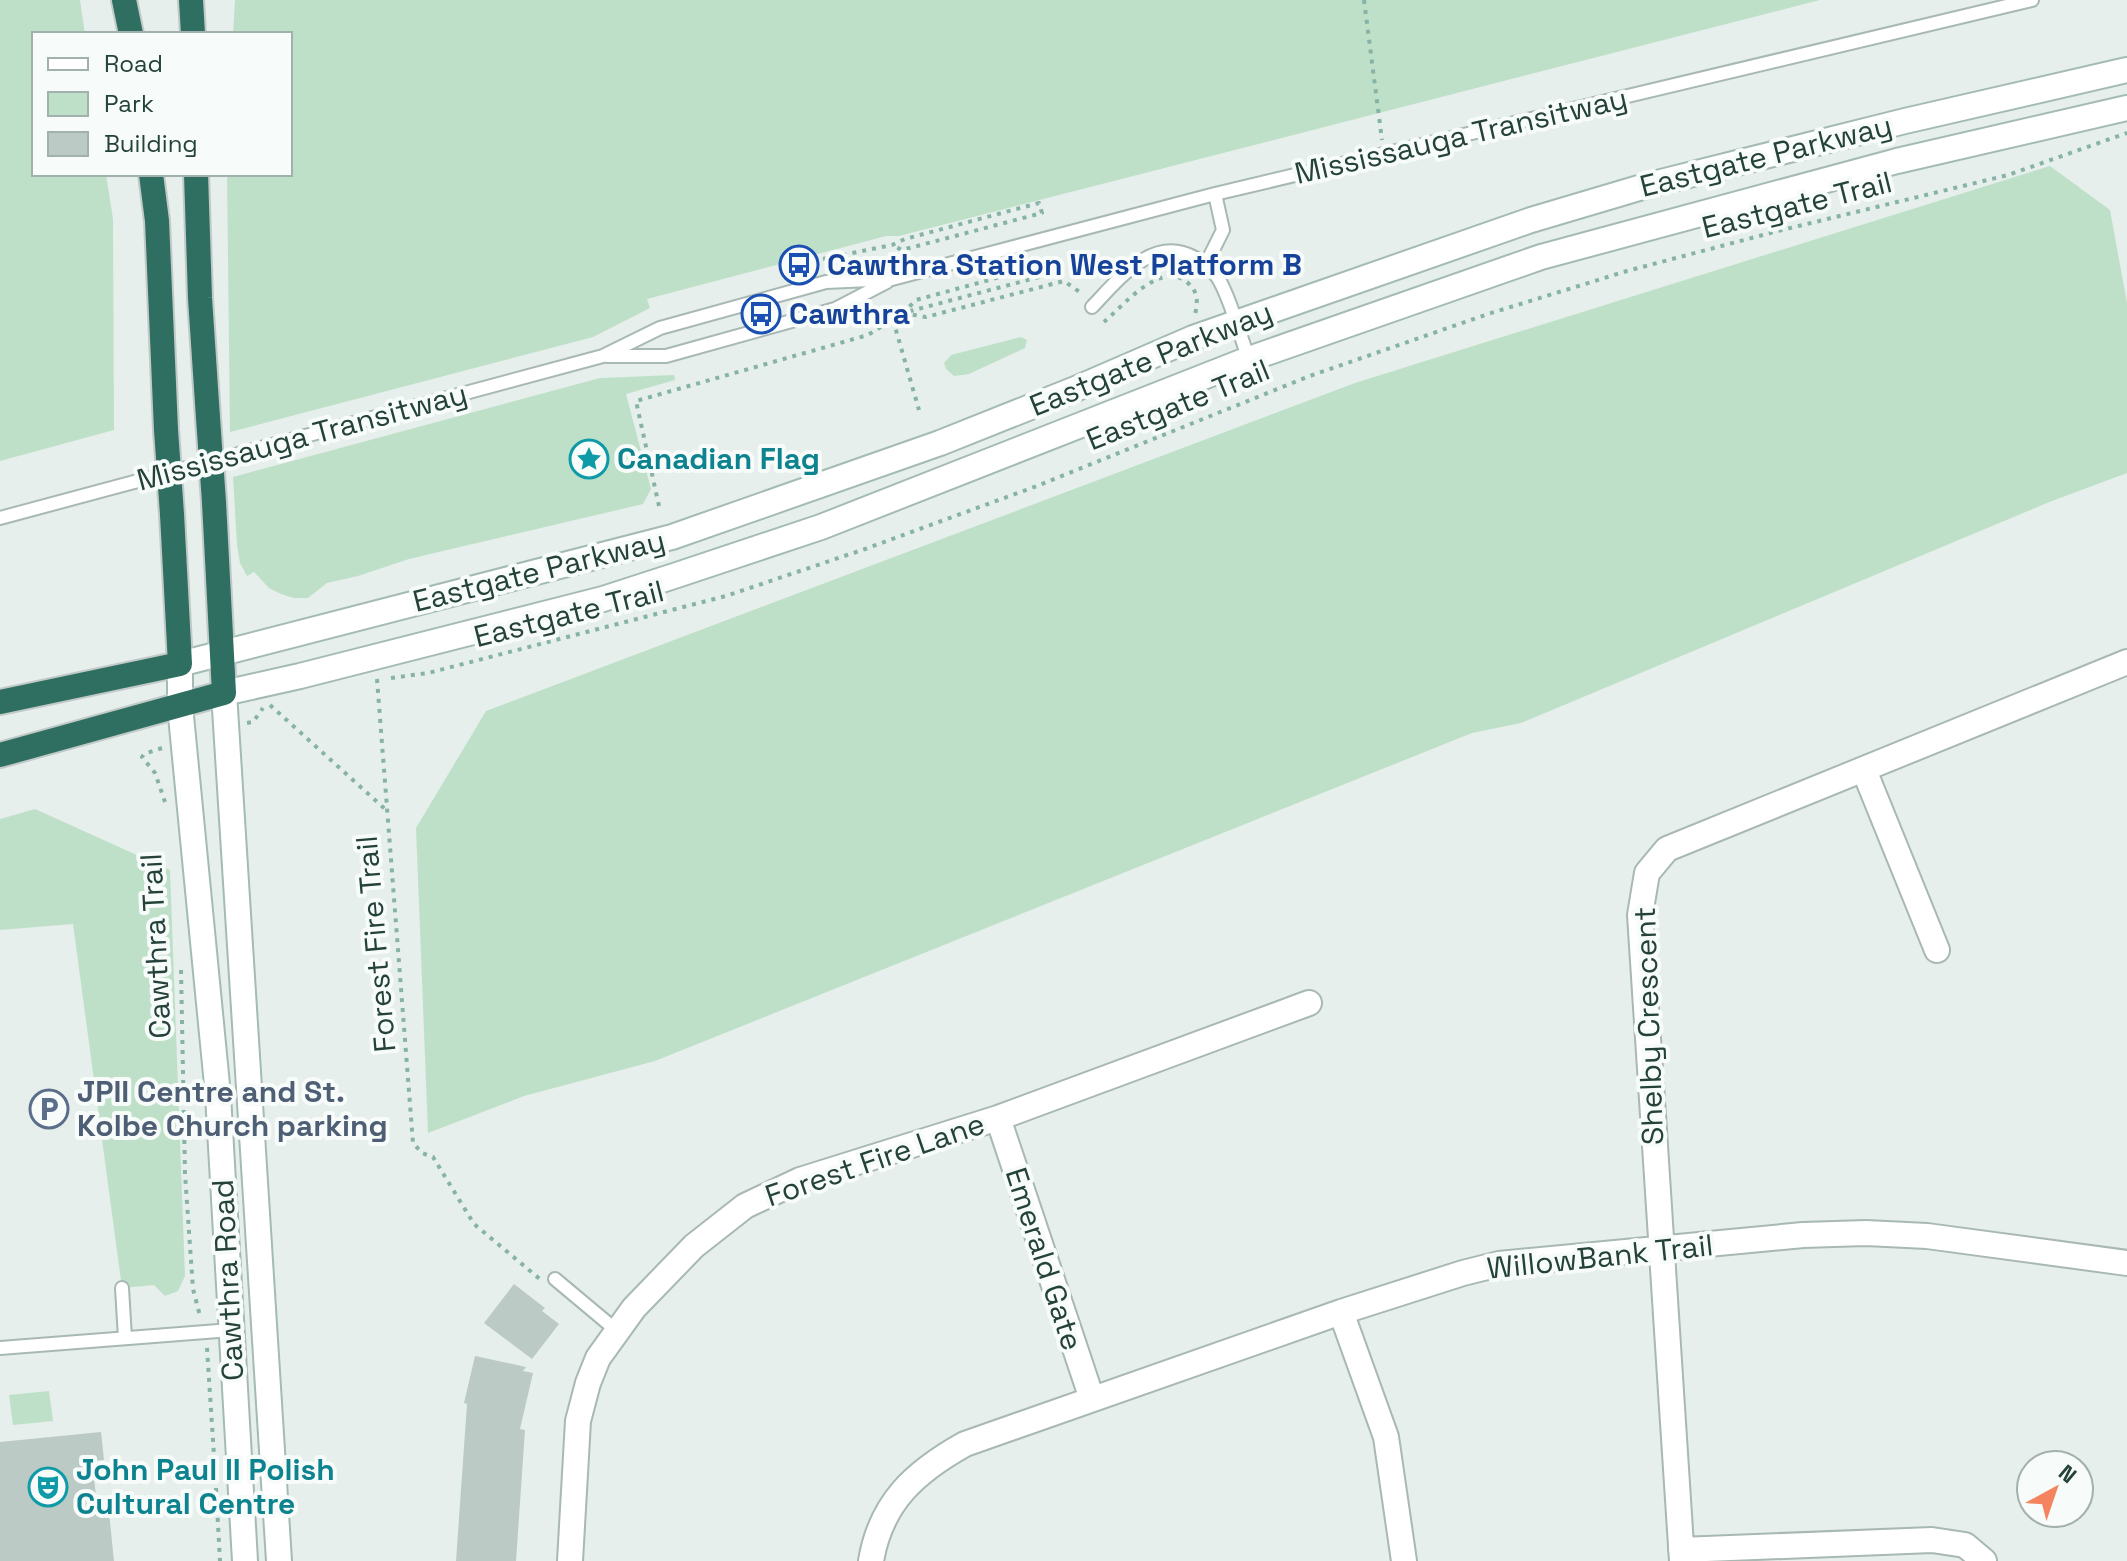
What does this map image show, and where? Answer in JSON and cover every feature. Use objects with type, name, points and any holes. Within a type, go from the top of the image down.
[{"type":"highway","points":[[124,0],[131,32]]},
{"type":"highway","points":[[191,0],[193,32]]},
{"type":"highway","points":[[0,702],[180,664],[157,221],[151,176]]},
{"type":"highway","points":[[0,755],[224,693],[200,298],[196,176]]},
{"type":"main road","name":"Eastgate Parkway","points":[[180,664],[672,537],[940,443],[1235,323],[1531,220],[1649,185],[2127,70]]},
{"type":"main road","name":"Eastgate Parkway","points":[[224,693],[603,599],[674,576],[821,527],[1249,359],[1541,257],[1897,161],[2127,108]]},
{"type":"main road","name":"Shelby Crescent","points":[[1682,1555],[1640,915],[1647,873],[1667,849],[2127,662]]},
{"type":"main road","name":"Cawthra Road","points":[[180,664],[180,706],[218,1095],[245,1561]]},
{"type":"main road","name":"Cawthra Road","points":[[224,693],[279,1561]]},
{"type":"main road","points":[[1864,770],[1937,950]]},
{"type":"main road","name":"Forest Fire Lane","points":[[570,1561],[578,1421],[598,1358],[634,1308],[694,1246],[745,1206],[800,1180],[998,1118],[1309,1003]]},
{"type":"main road","name":"Emerald Gate","points":[[998,1118],[1092,1399]]},
{"type":"main road","name":"WillowBank Trail","points":[[1092,1399],[1341,1312],[1499,1264],[1803,1235],[1866,1233],[1927,1236],[2127,1263]]},
{"type":"main road","points":[[1341,1312],[1386,1437],[1404,1561]]},
{"type":"main road","points":[[871,1561],[874,1544],[888,1512],[908,1484],[932,1463],[965,1444],[1092,1399]]},
{"type":"main road","points":[[1682,1555],[1932,1540],[1965,1545],[1984,1561]]},
{"type":"lane","name":"Mississauga Transitway","points":[[0,518],[603,356],[660,328],[826,282],[892,279],[1215,194],[2032,0]]},
{"type":"lane","points":[[1206,264],[1223,230],[1215,194]]},
{"type":"lane","points":[[1092,307],[1140,260],[1161,252],[1186,253],[1206,264],[1218,278],[1249,359]]},
{"type":"lane","name":"Mississauga Transitway","points":[[603,356],[666,356],[835,309],[892,279]]},
{"type":"lane","points":[[549,1280],[616,1330]]},
{"type":"lane","points":[[122,1288],[125,1338]]},
{"type":"lane","points":[[0,1348],[231,1330]]},
{"type":"path","points":[[1364,0],[1384,154]]},
{"type":"path","name":"Eastgate Trail","points":[[377,679],[428,673],[726,596],[1022,491],[1307,377],[1488,314],[1627,271],[2008,175],[2127,133]]},
{"type":"path","points":[[823,259],[892,245],[1039,203],[1042,213],[902,250],[892,245]]},
{"type":"path","points":[[659,506],[636,401],[818,352],[868,335],[903,313],[916,300],[1055,262],[1058,272],[903,313]]},
{"type":"path","points":[[1104,322],[1152,282],[1164,276],[1177,277],[1189,284],[1196,294],[1198,306],[1195,317]]},
{"type":"path","points":[[903,313],[926,317],[1064,281],[1081,293]]},
{"type":"path","points":[[893,319],[919,410]]},
{"type":"path","points":[[1303,368],[1307,377]]},
{"type":"path","points":[[1218,400],[1222,410]]},
{"type":"path","name":"Forest Fire Trail","points":[[377,679],[413,1143],[422,1153],[433,1157],[474,1224],[549,1280]]},
{"type":"path","points":[[253,722],[268,703],[281,700]]},
{"type":"path","points":[[268,703],[387,810]]},
{"type":"path","points":[[144,754],[142,757],[155,773],[166,804]]},
{"type":"path","name":"Cawthra Trail","points":[[181,957],[185,1174],[193,1289]]},
{"type":"path","points":[[207,1341],[220,1561]]},
{"type":"green space","points":[[0,0],[80,0],[85,32],[32,32],[32,176],[106,176],[113,219],[114,430],[0,461]]},
{"type":"green space","points":[[235,0],[1820,0],[647,299],[650,308],[593,337],[230,432],[227,176],[292,176],[292,32],[233,32]]},
{"type":"green space","points":[[2050,166],[2110,210],[2127,303],[2127,473],[2052,501],[1521,723],[1472,733],[655,1061],[524,1096],[428,1133],[416,828],[486,711],[1355,383]]},
{"type":"green space","points":[[1021,337],[1027,340],[1025,348],[969,374],[954,376],[946,369],[944,363],[951,355]]},
{"type":"green space","points":[[674,375],[675,380],[626,394],[651,489],[643,504],[409,559],[327,583],[308,598],[294,598],[269,588],[254,572],[247,576],[240,563],[233,477],[600,378]]},
{"type":"green space","points":[[35,809],[170,870],[185,1276],[178,1291],[165,1296],[154,1285],[122,1288],[73,924],[0,930],[0,819]]},
{"type":"green space","points":[[49,1391],[53,1421],[13,1425],[9,1395]]},
{"type":"building","points":[[514,1284],[545,1308],[542,1311],[559,1324],[532,1359],[484,1323]]},
{"type":"building","points":[[475,1356],[526,1367],[523,1371],[533,1373],[520,1429],[525,1430],[516,1561],[456,1561],[467,1404],[464,1403]]},
{"type":"building","name":"John Paul II Polish Cultural Centre","points":[[101,1432],[104,1460],[92,1461],[98,1513],[109,1512],[114,1561],[0,1561],[0,1442]]},
{"type":"place","name":"Cawthra Station West Platform B","points":[[799,265]]},
{"type":"place","name":"Cawthra","points":[[761,314]]},
{"type":"place","name":"Canadian Flag","points":[[589,459]]},
{"type":"place","name":"JPII Centre and St. Kolbe Church parking","points":[[49,1109]]},
{"type":"place","name":"John Paul II Polish Cultural Centre","points":[[48,1487]]}]
